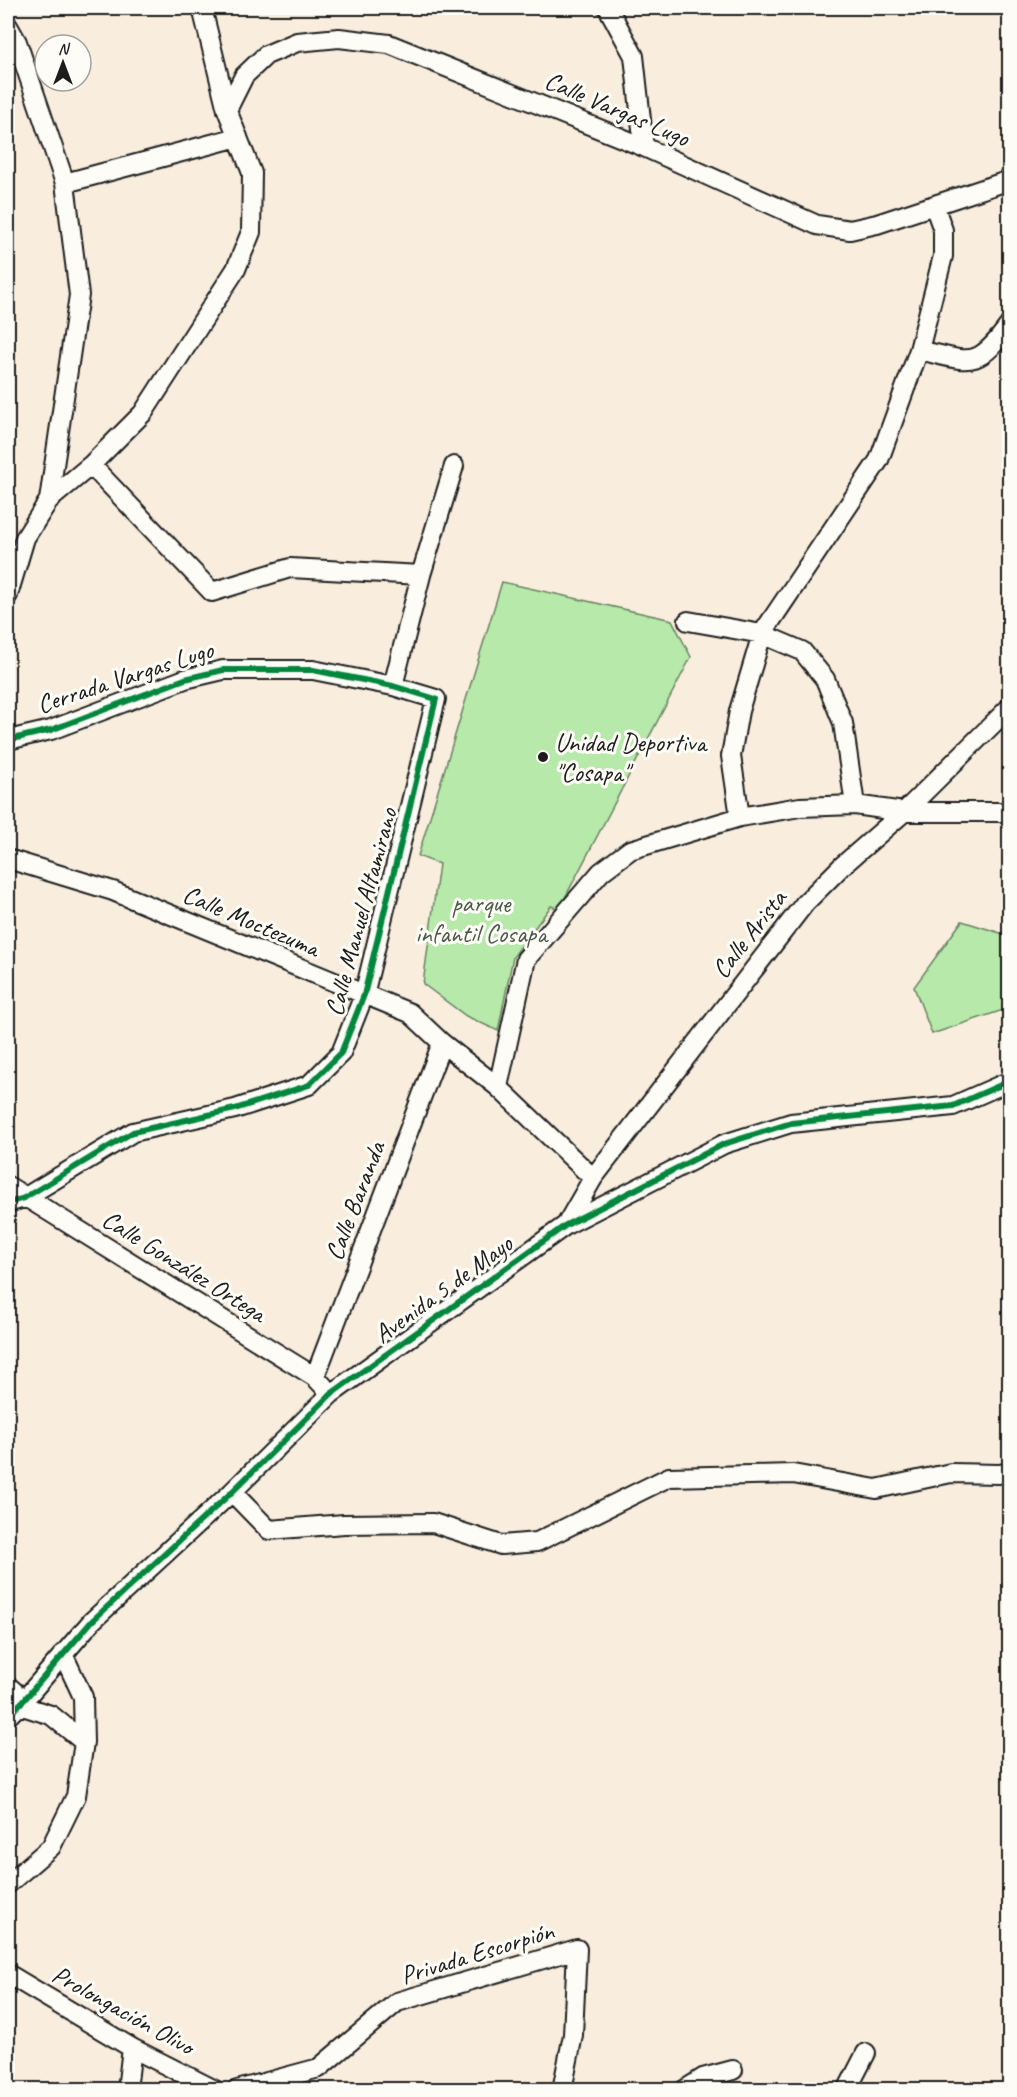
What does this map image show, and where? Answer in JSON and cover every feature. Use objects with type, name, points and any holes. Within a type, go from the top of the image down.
[{"type":"street","points":[[8,595],[25,538],[49,500],[91,465],[143,413],[236,269],[251,232],[252,173],[227,111],[202,8]]},
{"type":"street","points":[[608,8],[634,56],[644,147]]},
{"type":"street","points":[[8,26],[17,42],[65,183],[79,295],[49,500]]},
{"type":"street","name":"Calle Vargas Lugo","points":[[227,111],[244,76],[266,56],[297,42],[339,38],[389,44],[644,147],[817,225],[850,230],[877,224],[1010,180]]},
{"type":"street","points":[[65,183],[238,137]]},
{"type":"street","points":[[740,817],[731,756],[739,711],[762,634],[879,460],[919,350],[943,256],[943,230],[934,205]]},
{"type":"street","points":[[919,350],[958,359],[979,358],[992,348],[1010,324]]},
{"type":"street","points":[[91,465],[212,592],[290,568],[421,574]]},
{"type":"street","points":[[393,686],[421,574],[454,466]]},
{"type":"street","points":[[688,621],[762,634],[802,651],[825,679],[843,723],[855,806]]},
{"type":"street","name":"Cerrada Vargas Lugo","points":[[8,740],[51,729],[185,679],[223,670],[313,670],[393,686],[436,699]]},
{"type":"street","name":"Calle Manuel Altamirano","points":[[16,1200],[134,1132],[235,1109],[309,1085],[341,1053],[364,995],[436,699]]},
{"type":"street","name":"Calle Arista","points":[[566,1225],[592,1178],[805,903],[842,866],[904,812],[1010,707]]},
{"type":"street","points":[[498,1087],[526,959],[601,872],[630,850],[740,817],[800,807],[855,806],[904,812],[1010,812]]},
{"type":"street","name":"Calle Moctezuma","points":[[8,859],[113,891],[410,1013],[442,1043],[498,1087],[592,1178]]},
{"type":"street","name":"Calle Baranda","points":[[315,1377],[442,1043]]},
{"type":"street","name":"Avenida 5 de Mayo","points":[[17,1707],[92,1621],[232,1492],[331,1394],[566,1225],[724,1144],[791,1123],[953,1106],[1010,1081]]},
{"type":"street","name":"Calle González Ortega","points":[[8,1186],[16,1200],[315,1377],[331,1394]]},
{"type":"street","points":[[232,1492],[269,1530],[344,1524],[433,1523],[501,1545],[537,1542],[669,1477],[793,1474],[876,1489],[951,1473],[999,1474],[1010,1472]]},
{"type":"street","points":[[8,1884],[51,1847],[76,1796],[84,1742],[83,1697],[63,1654]]},
{"type":"street","points":[[8,1686],[17,1707],[51,1715],[84,1742]]},
{"type":"street","name":"Privada Escorpión","points":[[237,2090],[319,2068],[397,2002],[577,1949],[573,2035],[562,2090]]},
{"type":"street","name":"Prolongación Olivo","points":[[8,1974],[132,2048],[215,2090]]},
{"type":"street","points":[[127,2090],[132,2048]]},
{"type":"street","points":[[847,2090],[866,2053]]},
{"type":"street","points":[[684,2090],[703,2078],[733,2070]]},
{"type":"green space","name":"Unidad Deportiva \"Cosapa\"","points":[[502,582],[672,620],[691,657],[559,909],[551,906],[513,957],[498,1031],[466,1016],[423,984],[439,864],[418,856]]},
{"type":"green space","points":[[962,921],[1007,935],[1009,932],[1009,1008],[932,1034],[914,987]]},
{"type":"cycle path","points":[[8,740],[51,730],[185,679],[223,670],[313,670],[393,686],[436,699],[364,995],[341,1053],[309,1085],[235,1109],[133,1132],[24,1198],[8,1203]]},
{"type":"cycle path","points":[[8,1716],[92,1621],[232,1492],[331,1394],[566,1225],[724,1144],[791,1123],[953,1106],[1010,1081]]},
{"type":"place","name":"Unidad Deportiva \"Cosapa\"","points":[[543,757]]},
{"type":"park label","name":"parque infantil Cosapa","points":[[481,918]]}]
